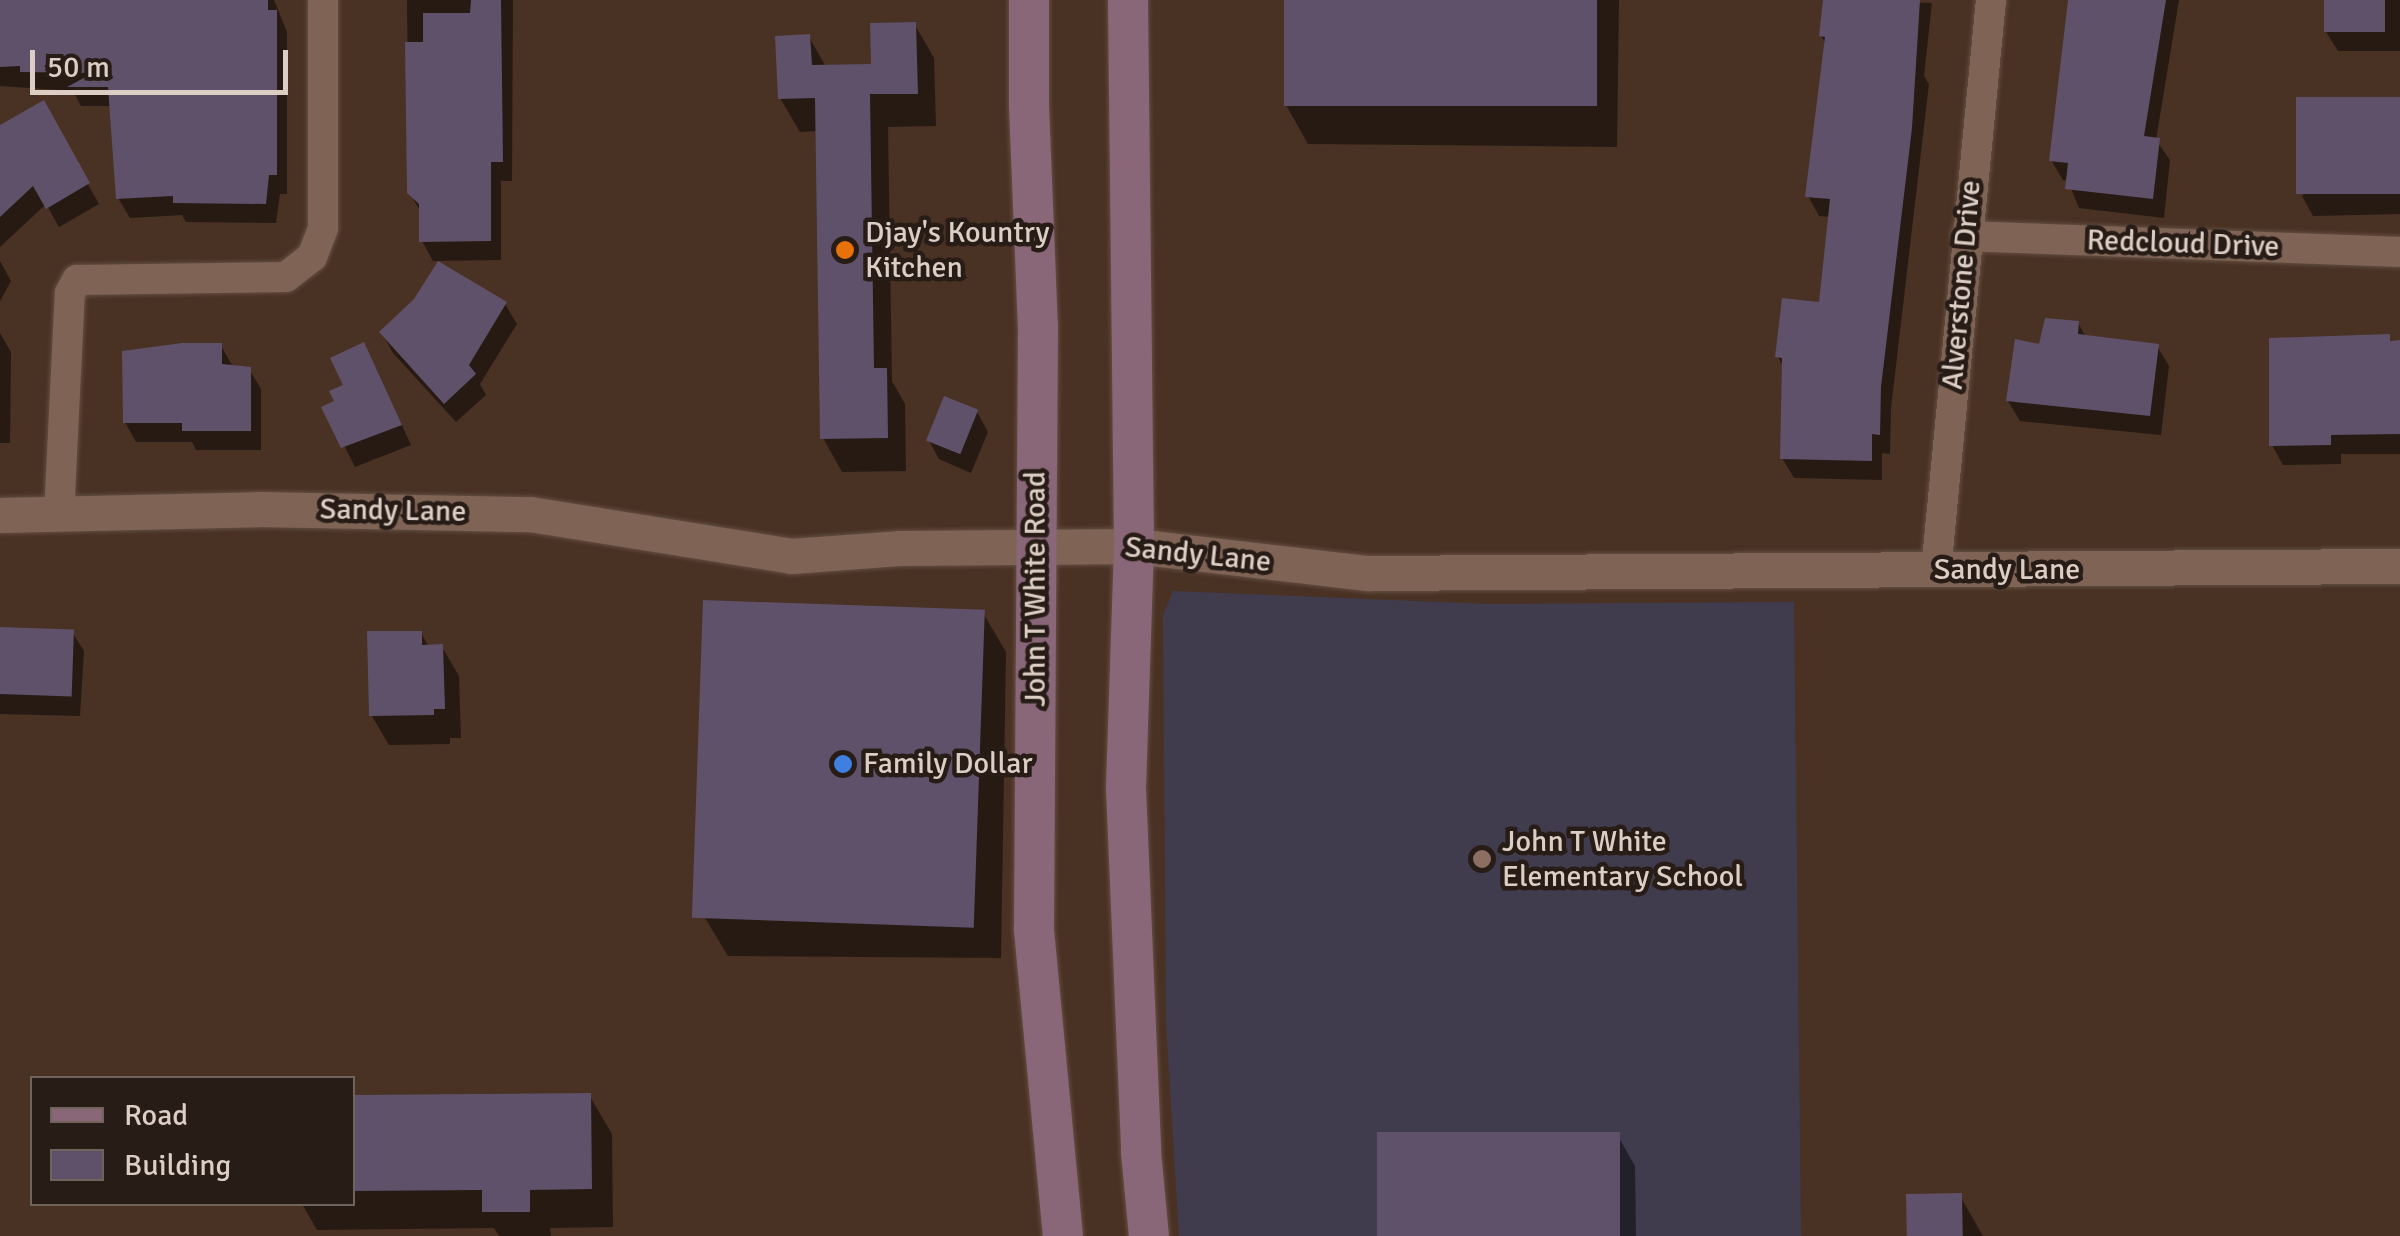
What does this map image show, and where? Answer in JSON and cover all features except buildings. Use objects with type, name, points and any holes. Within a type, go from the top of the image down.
[{"type":"main road","name":"John T White Road","points":[[1029,0],[1028,106],[1038,326],[1034,930],[1063,1236]]},
{"type":"main road","points":[[1128,0],[1134,546],[1126,788],[1141,1152],[1149,1236]]},
{"type":"street","points":[[59,515],[70,293],[77,280],[286,277],[312,257],[323,228],[324,0]]},
{"type":"street","name":"Alverstone Drive","points":[[1936,571],[1991,0]]},
{"type":"street","name":"Redcloud Drive","points":[[1966,236],[2400,252]]},
{"type":"street","name":"Sandy Lane","points":[[0,514],[258,509],[530,514],[791,556],[1036,544],[1134,546],[1368,573],[2400,566]]},
{"type":"shaded area","name":"John T White Elementary School","points":[[1173,591],[1490,604],[1794,602],[1801,1236],[1179,1236],[1166,1022],[1163,615]]},
{"type":"place","name":"Djay's Kountry Kitchen","points":[[845,250]]},
{"type":"place","name":"Family Dollar","points":[[843,764]]},
{"type":"place","name":"John T White Elementary School","points":[[1482,859]]}]
